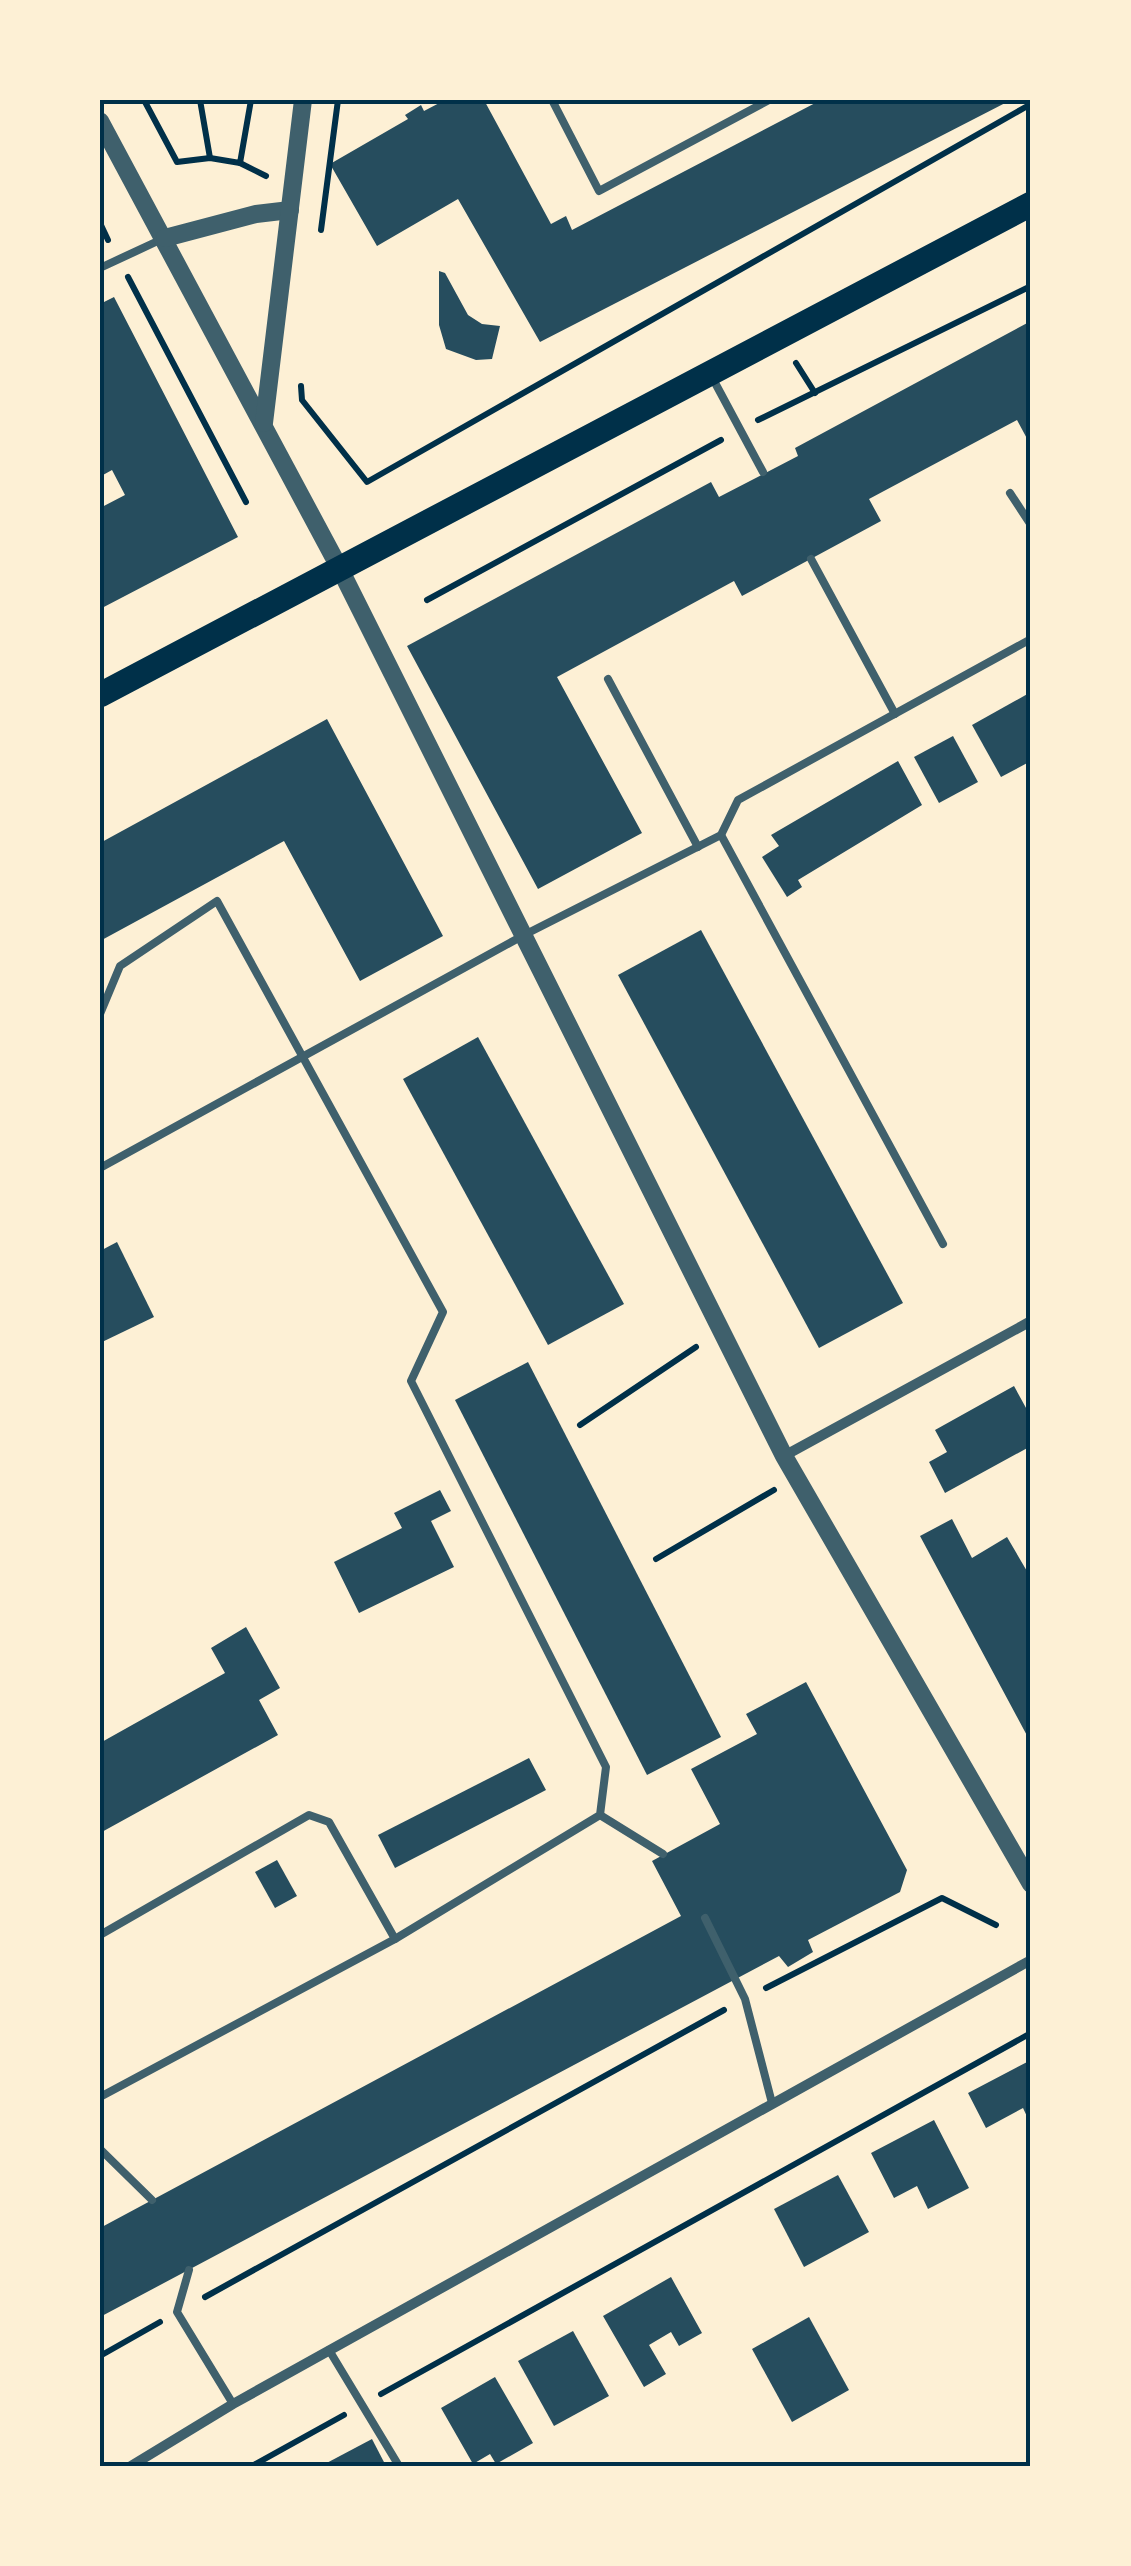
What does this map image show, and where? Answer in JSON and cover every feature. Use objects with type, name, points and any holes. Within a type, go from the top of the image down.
[{"type":"main road","points":[[100,696],[1031,204]]},
{"type":"street","points":[[264,424],[303,100]]},
{"type":"street","points":[[100,121],[340,568],[784,1456],[1031,1884]]},
{"type":"street","points":[[164,238],[256,214],[290,210]]},
{"type":"street","points":[[784,1456],[1031,1321]]},
{"type":"street","points":[[131,2466],[329,2350],[1031,1960]]},
{"type":"lane","points":[[552,100],[599,191],[768,100]]},
{"type":"lane","points":[[100,268],[164,238]]},
{"type":"lane","points":[[710,373],[763,472]]},
{"type":"lane","points":[[1010,493],[1031,525]]},
{"type":"lane","points":[[811,558],[895,714]]},
{"type":"lane","points":[[100,1168],[526,934],[721,835],[738,800],[1031,640]]},
{"type":"lane","points":[[608,678],[698,847]]},
{"type":"lane","points":[[721,835],[942,1244]]},
{"type":"lane","points":[[100,1014],[120,966],[218,901],[300,1058],[443,1312],[412,1381],[606,1767],[600,1815]]},
{"type":"lane","points":[[100,1935],[309,1815],[329,1822],[395,1939]]},
{"type":"lane","points":[[600,1815],[663,1854]]},
{"type":"lane","points":[[100,2097],[395,1939],[600,1815]]},
{"type":"lane","points":[[705,1918],[744,1999],[772,2103]]},
{"type":"lane","points":[[100,2149],[152,2200]]},
{"type":"lane","points":[[189,2270],[177,2312],[233,2404]]},
{"type":"lane","points":[[329,2350],[399,2466]]},
{"type":"path","points":[[144,100],[177,162],[210,158],[240,164],[251,100]]},
{"type":"path","points":[[200,100],[210,158]]},
{"type":"path","points":[[318,244],[338,100]]},
{"type":"path","points":[[301,380],[302,400],[367,482],[1031,104]]},
{"type":"path","points":[[100,223],[246,502]]},
{"type":"path","points":[[427,600],[740,430],[1031,286]]},
{"type":"path","points":[[580,1425],[722,1330]]},
{"type":"path","points":[[656,1559],[796,1476]]},
{"type":"path","points":[[100,2356],[744,1999],[942,1898],[996,1925]]},
{"type":"path","points":[[252,2466],[1031,2032]]},
{"type":"building","points":[[445,100],[484,100],[551,224],[566,216],[572,230],[821,100],[1011,100],[540,342],[458,199],[377,246],[330,164],[408,119],[405,115],[421,105],[424,111]]},
{"type":"building","points":[[439,271],[445,273],[468,315],[482,324],[500,326],[492,359],[476,360],[446,349],[439,325]]},
{"type":"building","points":[[114,297],[238,537],[100,609],[100,508],[125,495],[112,470],[103,475],[100,470],[100,304]]},
{"type":"building","points":[[1031,321],[1031,446],[1017,420],[869,499],[881,521],[742,596],[734,581],[557,677],[642,833],[538,889],[407,646],[711,482],[719,497],[798,456],[795,448]]},
{"type":"building","points":[[1031,692],[1031,761],[1001,777],[972,725]]},
{"type":"building","points":[[327,719],[443,936],[360,981],[284,841],[100,941],[100,843]]},
{"type":"building","points":[[953,736],[978,782],[939,803],[914,757]]},
{"type":"building","points":[[898,761],[922,805],[798,880],[802,887],[787,897],[762,857],[779,846],[771,835]]},
{"type":"building","points":[[701,930],[903,1303],[819,1348],[618,975]]},
{"type":"building","points":[[478,1037],[624,1304],[548,1345],[403,1079]]},
{"type":"building","points":[[117,1242],[154,1317],[100,1343],[100,1251]]},
{"type":"building","points":[[528,1362],[721,1737],[647,1775],[455,1400]]},
{"type":"building","points":[[1014,1386],[1031,1417],[1031,1446],[945,1493],[929,1462],[947,1452],[935,1430]]},
{"type":"building","points":[[440,1490],[451,1511],[431,1521],[454,1567],[359,1613],[334,1562],[402,1528],[394,1513]]},
{"type":"building","points":[[952,1519],[972,1558],[1007,1537],[1031,1578],[1031,1743],[920,1536]]},
{"type":"building","points":[[246,1627],[280,1688],[259,1700],[278,1735],[100,1833],[100,1743],[225,1673],[211,1648]]},
{"type":"building","points":[[806,1682],[907,1870],[900,1892],[808,1940],[813,1952],[788,1967],[779,1956],[100,2317],[100,2228],[681,1916],[652,1861],[720,1824],[691,1769],[757,1734],[746,1714]]},
{"type":"building","points":[[529,1758],[546,1790],[395,1868],[378,1835]]},
{"type":"building","points":[[277,1860],[297,1896],[275,1908],[255,1872]]},
{"type":"building","points":[[1031,2060],[1031,2125],[1023,2108],[986,2128],[968,2093]]},
{"type":"building","points":[[934,2120],[969,2188],[928,2209],[917,2186],[894,2198],[871,2153]]},
{"type":"building","points":[[838,2175],[869,2232],[804,2267],[774,2209]]},
{"type":"building","points":[[671,2277],[702,2333],[679,2346],[671,2332],[649,2345],[666,2374],[644,2387],[603,2316]]},
{"type":"building","points":[[809,2317],[849,2390],[792,2422],[752,2349]]},
{"type":"building","points":[[573,2331],[609,2396],[554,2426],[518,2361]]},
{"type":"building","points":[[495,2377],[533,2443],[496,2464],[490,2454],[473,2464],[441,2408]]},
{"type":"building","points":[[372,2439],[386,2466],[321,2466]]}]
